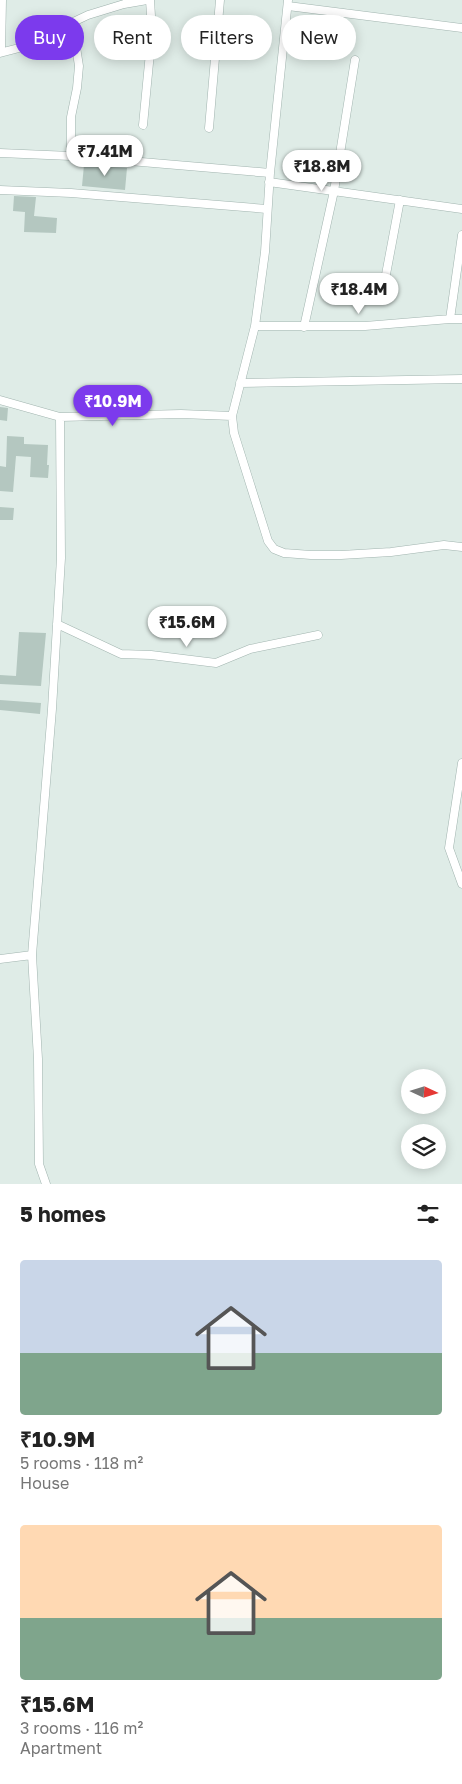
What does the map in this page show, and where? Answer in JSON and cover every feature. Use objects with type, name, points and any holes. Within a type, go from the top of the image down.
[{"type":"street","points":[[2,0],[0,52],[15,48]]},
{"type":"street","points":[[84,17],[124,2],[148,0],[152,32],[143,125]]},
{"type":"street","points":[[209,128],[220,0]]},
{"type":"street","points":[[462,28],[288,3],[269,182],[265,252],[255,326],[232,416],[234,433],[268,541],[274,549],[284,553],[341,555],[391,552],[444,545],[462,547]]},
{"type":"street","points":[[71,156],[71,117],[77,88],[78,60]]},
{"type":"street","points":[[304,327],[334,191],[355,60]]},
{"type":"street","points":[[0,153],[71,156],[270,173]]},
{"type":"street","points":[[269,182],[462,210]]},
{"type":"street","points":[[0,190],[71,193],[267,208]]},
{"type":"street","points":[[384,285],[400,200]]},
{"type":"street","points":[[450,319],[462,236]]},
{"type":"street","points":[[255,326],[365,326],[462,319]]},
{"type":"street","points":[[240,384],[462,379]]},
{"type":"street","points":[[0,400],[60,417],[180,414],[232,416]]},
{"type":"street","points":[[46,1184],[39,1164],[38,1059],[32,955],[52,709],[61,549],[60,417]]},
{"type":"street","points":[[57,624],[121,654],[151,655],[216,663],[250,649],[318,635]]},
{"type":"street","points":[[462,763],[449,848],[462,884]]},
{"type":"street","points":[[0,959],[32,955]]},
{"type":"building","points":[[84,165],[127,168],[125,190],[82,186]]},
{"type":"building","points":[[14,196],[36,197],[34,216],[57,218],[56,233],[24,232],[25,212],[13,211]]},
{"type":"building","points":[[0,407],[8,408],[7,421],[0,420]]},
{"type":"building","points":[[7,436],[24,437],[24,444],[48,445],[48,478],[30,477],[31,457],[16,456],[13,492],[0,491],[0,466],[6,467]]},
{"type":"building","points":[[0,507],[14,508],[13,520],[0,520]]},
{"type":"building","points":[[19,632],[46,633],[41,686],[0,684],[0,675],[16,676]]},
{"type":"building","points":[[0,700],[41,703],[40,714],[0,710]]}]
